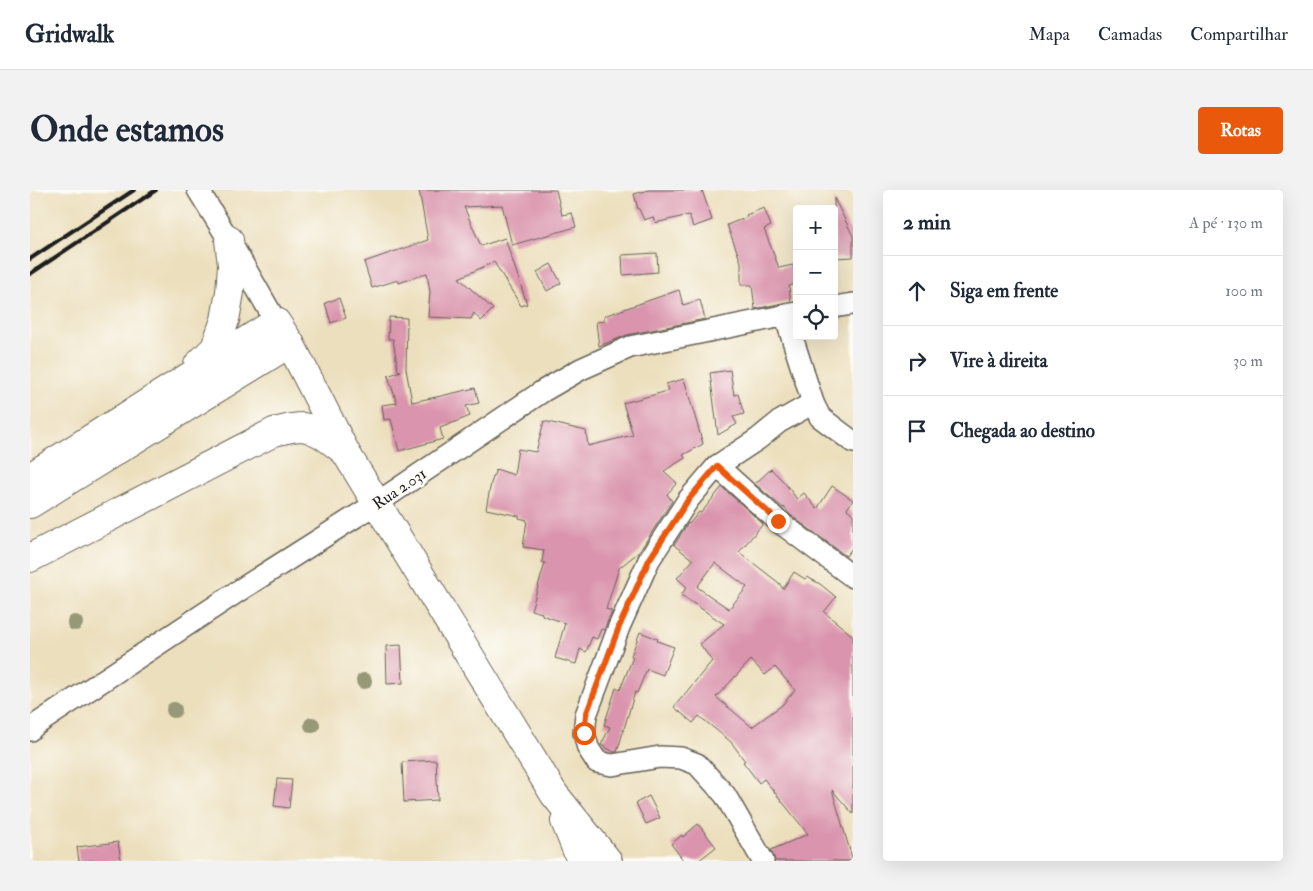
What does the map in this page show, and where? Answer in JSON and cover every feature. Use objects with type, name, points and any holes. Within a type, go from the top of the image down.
[{"type":"highway","points":[[183,381],[215,348],[225,320],[232,264],[229,240]]},
{"type":"highway","points":[[30,478],[183,381],[283,333]]},
{"type":"highway","points":[[283,333],[346,453],[554,794],[608,861]]},
{"type":"highway","points":[[30,504],[283,333]]},
{"type":"highway","points":[[30,558],[274,432],[303,427],[324,434],[346,453]]},
{"type":"highway","points":[[554,794],[581,861]]},
{"type":"street","points":[[198,190],[283,333]]},
{"type":"street","points":[[838,306],[853,304]]},
{"type":"street","points":[[791,314],[813,403],[820,417],[853,442]]},
{"type":"street","name":"Rua 2.031","points":[[30,730],[235,593],[377,503],[535,397],[581,369],[630,347],[791,314]]},
{"type":"street","points":[[763,861],[725,795],[696,764],[681,758],[660,757],[612,765],[597,762],[588,748],[584,733],[586,715],[619,627],[649,560],[688,500],[717,466],[758,439],[779,422],[813,403]]},
{"type":"street","points":[[717,466],[778,521],[853,577]]},
{"type":"building","points":[[419,190],[556,190],[562,215],[572,213],[576,227],[512,245],[502,205],[464,207],[481,246],[505,238],[527,304],[521,306],[494,262],[459,278],[493,309],[481,321],[474,313],[471,319],[428,317],[430,292],[427,273],[399,283],[398,280],[372,288],[364,262],[428,240]]},
{"type":"building","points":[[649,190],[702,190],[712,220],[693,227],[689,215],[655,223],[653,217],[644,220],[638,209],[634,194]]},
{"type":"building","points":[[838,206],[853,236],[853,257],[838,258]]},
{"type":"building","points":[[764,208],[771,226],[764,229],[779,268],[793,265],[793,285],[789,286],[791,301],[755,309],[752,285],[741,285],[741,262],[727,225],[747,217],[746,215]]},
{"type":"building","points":[[657,253],[658,272],[623,275],[622,255]]},
{"type":"building","points":[[551,264],[561,283],[547,291],[537,272]]},
{"type":"building","points":[[679,290],[683,305],[700,300],[705,319],[627,335],[599,346],[596,322],[604,321],[604,316]]},
{"type":"building","points":[[339,298],[346,318],[331,323],[325,303]]},
{"type":"building","points":[[389,317],[407,318],[406,369],[412,402],[475,388],[479,403],[466,406],[470,416],[440,428],[443,439],[399,451],[391,419],[384,420],[382,405],[397,403],[388,376],[401,371],[398,371],[393,339],[388,339]]},
{"type":"building","points":[[730,370],[734,395],[738,394],[744,414],[733,417],[737,424],[718,435],[710,373]]},
{"type":"building","points":[[684,379],[703,444],[683,455],[685,458],[664,471],[677,483],[667,494],[672,501],[639,552],[619,568],[606,609],[612,611],[604,630],[601,629],[597,639],[592,637],[586,652],[580,649],[576,664],[555,658],[565,623],[531,610],[545,563],[542,562],[544,550],[523,547],[527,520],[519,518],[519,516],[486,509],[496,469],[514,475],[518,449],[536,452],[544,421],[586,431],[588,446],[633,435],[623,403],[668,391],[666,384]]},
{"type":"building","points":[[771,469],[797,499],[804,493],[817,509],[832,486],[853,500],[847,509],[853,514],[853,547],[846,556],[789,514],[784,507],[755,484]]},
{"type":"building","points":[[722,487],[763,524],[739,552],[779,583],[783,589],[794,572],[805,579],[807,577],[820,584],[836,597],[824,612],[853,636],[853,814],[832,790],[853,861],[775,861],[771,850],[808,834],[764,779],[759,783],[731,742],[699,716],[693,723],[674,707],[712,661],[700,644],[724,624],[681,595],[687,587],[677,578],[693,560],[674,545],[688,523],[699,512],[701,513]],"holes":[[[715,563],[747,587],[729,609],[697,587]],[[751,660],[765,675],[775,667],[795,690],[782,705],[752,727],[716,697]]]},
{"type":"building","points":[[640,632],[674,647],[663,675],[647,669],[637,693],[635,692],[617,752],[614,752],[601,745],[610,727],[604,725],[616,688],[620,690],[633,657],[631,656]]},
{"type":"building","points":[[401,645],[403,683],[387,684],[386,646]]},
{"type":"building","points":[[436,760],[438,800],[404,802],[402,762]]},
{"type":"building","points":[[277,779],[292,780],[289,808],[274,806]]},
{"type":"building","points":[[649,796],[660,818],[646,824],[636,803]]},
{"type":"building","points":[[698,824],[716,847],[698,861],[684,861],[671,844],[682,835],[683,837]]},
{"type":"building","points":[[118,842],[121,861],[79,861],[77,847]]},
{"type":"railway","points":[[30,259],[134,190]]},
{"type":"railway","points":[[30,274],[156,190]]},
{"type":"route","points":[[584,733],[586,715],[619,627],[649,560],[688,500],[717,466],[778,521]]}]
